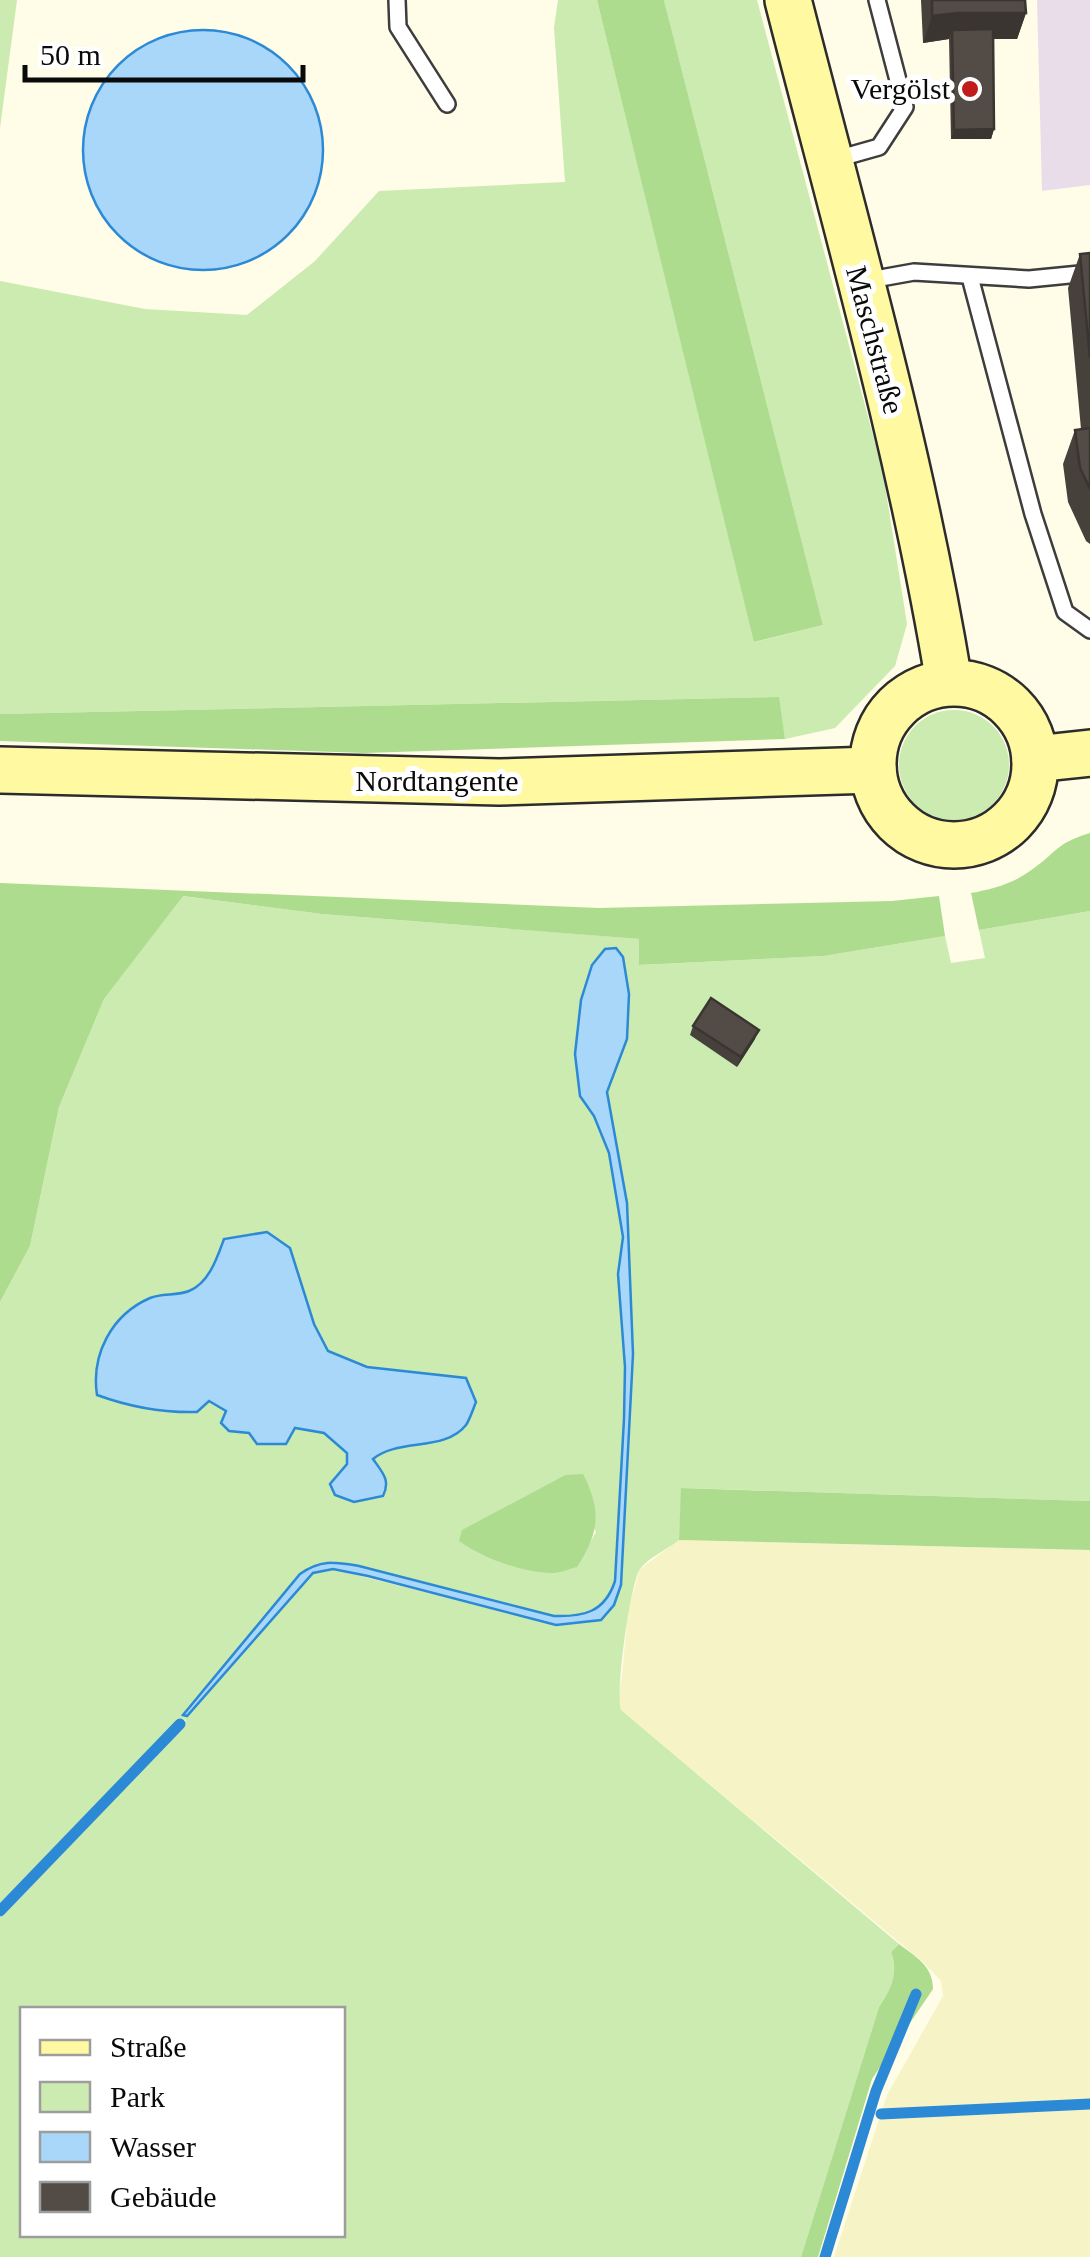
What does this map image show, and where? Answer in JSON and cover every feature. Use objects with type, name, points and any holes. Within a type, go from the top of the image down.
[{"type":"street","name":"Maschstraße","points":[[788,0],[914,493],[949,682]]},
{"type":"street","points":[[949,682],[974,685],[998,695],[1017,712],[1030,734],[1035,759],[1034,780],[1013,819],[976,842],[954,844],[930,841],[908,830],[890,814],[878,793],[873,770],[875,744],[893,711],[924,688],[949,682]]},
{"type":"street","points":[[1035,759],[1090,753]]},
{"type":"street","name":"Nordtangente","points":[[0,770],[499,782],[873,770]]},
{"type":"lane","points":[[397,0],[398,27],[447,104]]},
{"type":"lane","points":[[829,161],[879,148],[905,107],[877,0]]},
{"type":"lane","points":[[860,282],[914,272],[1029,279],[1090,273]]},
{"type":"lane","points":[[970,276],[1033,514],[1065,612],[1090,630]]},
{"type":"shaded area","points":[[1037,0],[1090,0],[1090,185],[1042,191]]},
{"type":"shaded area","points":[[679,1540],[1090,1550],[1090,2257],[834,2257],[887,2095],[943,1996],[941,1981],[621,1710],[617,1699],[628,1610],[640,1569]]},
{"type":"green space","points":[[0,0],[17,0],[0,128]]},
{"type":"green space","points":[[558,0],[597,0],[755,642],[823,625],[664,0],[757,0],[883,473],[907,624],[895,666],[835,728],[785,739],[778,697],[0,714],[0,281],[145,309],[247,315],[315,261],[379,191],[565,182],[554,28]]},
{"type":"green space","points":[[597,0],[664,0],[823,625],[754,642]]},
{"type":"green space","points":[[779,697],[785,739],[365,753],[0,741],[0,714]]},
{"type":"green space","points":[[954,710],[975,714],[993,726],[1005,744],[1009,765],[1005,786],[993,804],[975,816],[954,820],[933,816],[915,804],[903,786],[899,765],[903,744],[915,726],[933,714]]},
{"type":"green space","points":[[1090,833],[1090,911],[979,930],[971,893],[1016,879],[1063,845]]},
{"type":"green space","points":[[0,883],[599,908],[892,901],[939,896],[945,936],[824,956],[639,965],[639,939],[322,914],[183,896],[104,999],[59,1107],[30,1246],[0,1302]]},
{"type":"green space","points":[[182,896],[322,914],[640,939],[640,965],[824,956],[945,936],[951,963],[985,958],[979,930],[1090,911],[1090,1501],[682,1488],[679,1540],[640,1569],[632,1595],[622,1663],[621,1710],[899,1944],[891,1952],[892,1981],[879,2007],[801,2257],[0,2257],[0,1917],[186,1720],[180,1719],[0,1903],[0,1302],[30,1246],[59,1107],[104,999]],"holes":[[[629,994],[627,1039],[607,1092],[627,1203],[633,1354],[621,1584],[601,1620],[556,1625],[333,1569],[312,1573],[184,1715],[300,1574],[332,1561],[554,1616],[592,1610],[611,1591],[615,1581],[624,1419],[625,1367],[618,1274],[623,1237],[609,1153],[594,1116],[580,1096]],[[565,1475],[596,1532],[576,1567],[463,1530]]]},
{"type":"green space","points":[[583,1474],[593,1499],[595,1522],[590,1543],[577,1567],[555,1573],[529,1570],[491,1559],[459,1541],[462,1530],[565,1475]]},
{"type":"green space","points":[[681,1488],[1090,1501],[1090,1550],[679,1540]]},
{"type":"green space","points":[[899,1944],[927,1968],[933,1989],[872,2079],[818,2257],[801,2257],[879,2007],[892,1981],[891,1952]]},
{"type":"water","points":[[203,30],[249,39],[288,65],[314,104],[323,150],[314,196],[288,235],[249,261],[203,270],[157,261],[118,235],[92,196],[83,150],[92,104],[118,65],[157,39]]},
{"type":"water","points":[[616,948],[623,957],[629,994],[627,1039],[607,1092],[627,1203],[633,1354],[621,1585],[614,1605],[601,1620],[556,1625],[368,1576],[333,1569],[313,1573],[187,1716],[183,1715],[300,1574],[322,1564],[359,1566],[554,1616],[592,1610],[611,1591],[615,1581],[624,1419],[625,1367],[618,1274],[623,1237],[609,1153],[594,1116],[580,1096],[575,1054],[581,1000],[592,965],[605,949]]},
{"type":"water","points":[[267,1232],[290,1248],[314,1324],[328,1351],[367,1367],[466,1378],[476,1402],[466,1425],[457,1433],[446,1439],[395,1449],[373,1459],[386,1481],[383,1496],[354,1502],[335,1495],[330,1484],[347,1464],[347,1453],[324,1433],[295,1428],[286,1444],[257,1444],[249,1433],[229,1431],[221,1423],[226,1411],[209,1401],[197,1412],[171,1411],[97,1395],[101,1351],[124,1315],[150,1298],[184,1293],[196,1287],[211,1269],[224,1239]]},
{"type":"building","points":[[932,0],[1025,0],[1026,13],[932,16]]},
{"type":"building","name":"Vergölst","points":[[993,29],[994,129],[954,130],[952,30]]},
{"type":"building","points":[[1090,253],[1090,358],[1080,254]]},
{"type":"building","points":[[1090,428],[1090,489],[1080,468],[1075,430]]},
{"type":"building","points":[[711,998],[759,1030],[741,1057],[693,1026]]},
{"type":"waterway","points":[[0,1911],[180,1724]]},
{"type":"waterway","points":[[825,2257],[876,2091],[916,1994]]},
{"type":"waterway","points":[[881,2114],[1090,2104]]},
{"type":"place","name":"Vergölst","points":[[970,89]]}]
